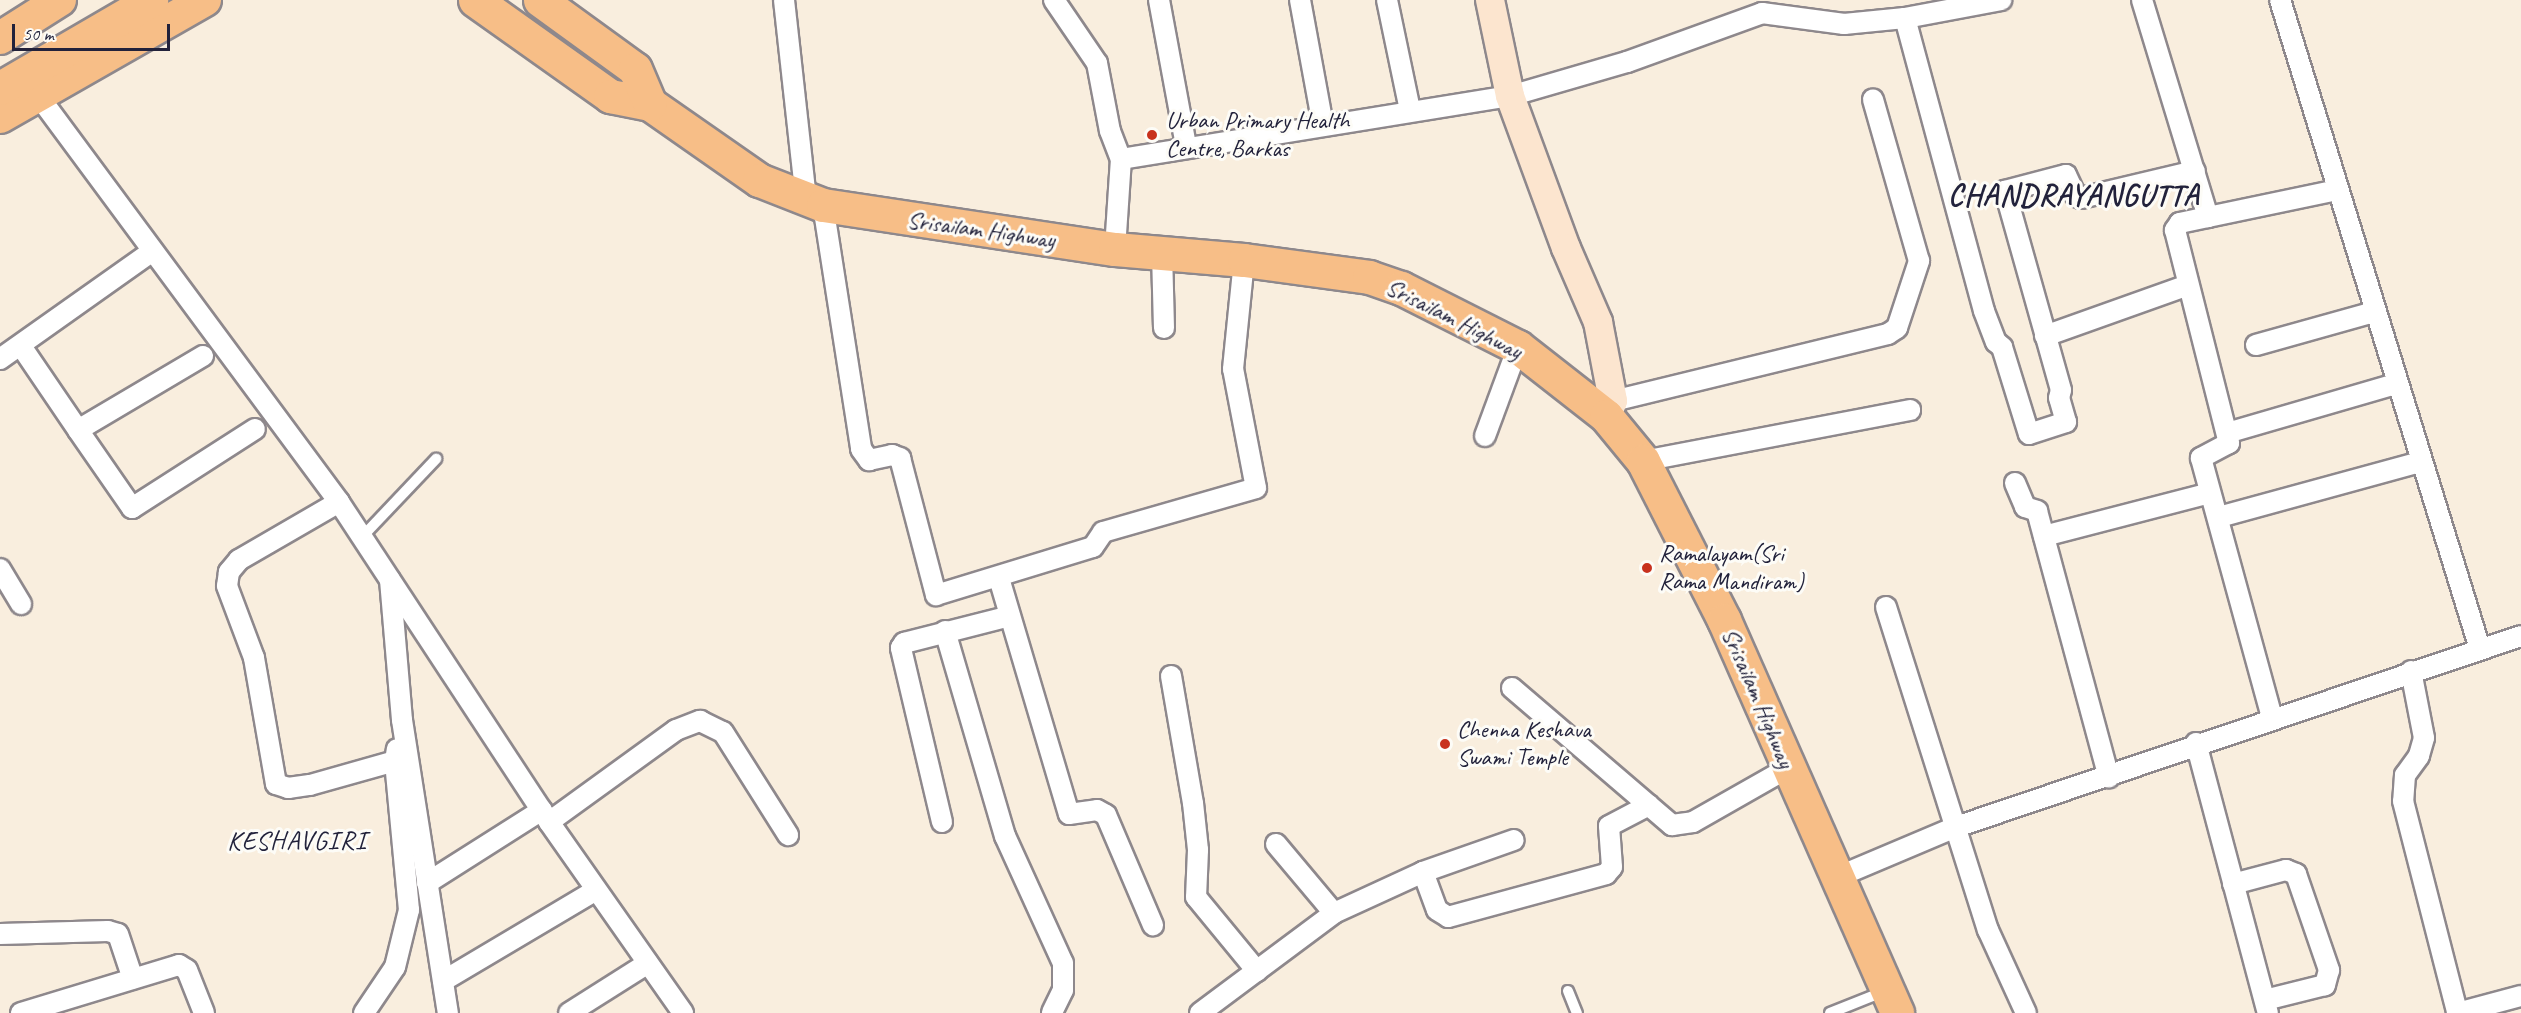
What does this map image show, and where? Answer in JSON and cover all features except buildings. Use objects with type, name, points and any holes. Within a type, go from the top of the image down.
[{"type":"highway","points":[[0,63],[108,0]]},
{"type":"highway","points":[[0,88],[151,0]]},
{"type":"highway","points":[[475,0],[609,96],[650,104]]},
{"type":"highway","points":[[540,0],[635,69],[650,104]]},
{"type":"highway","name":"Srisailam Highway","points":[[650,104],[759,180],[815,201],[1115,249],[1244,260],[1369,277],[1401,288],[1518,347],[1610,408],[1643,461],[1724,620],[1835,878],[1893,1001]]},
{"type":"main road","points":[[0,38],[60,0]]},
{"type":"main road","points":[[0,117],[205,0]]},
{"type":"main road","points":[[1490,0],[1510,96],[1566,248],[1598,322],[1610,408]]},
{"type":"street","points":[[784,0],[815,201],[861,449],[869,460],[892,455],[900,458],[936,595],[999,578],[1093,547],[1103,532],[1256,488],[1233,369],[1244,260]]},
{"type":"street","points":[[1054,0],[1097,63],[1110,130],[1121,159],[1115,249]]},
{"type":"street","points":[[1159,0],[1186,146]]},
{"type":"street","points":[[1300,0],[1323,125]]},
{"type":"street","points":[[1387,0],[1410,110]]},
{"type":"street","points":[[1121,159],[1186,146],[1510,96],[1627,62],[1760,7],[1844,24],[1905,18],[2001,0]]},
{"type":"street","points":[[2142,0],[2208,218]]},
{"type":"street","points":[[2280,0],[2420,462],[2480,649]]},
{"type":"street","points":[[1905,18],[1984,311],[1996,342],[2002,347],[2031,435],[2066,422],[2005,190],[2066,176],[2076,196],[2081,198],[2195,171]]},
{"type":"street","points":[[37,94],[151,252],[339,502],[545,816],[683,1013]]},
{"type":"street","points":[[1610,408],[1888,334],[1897,328],[1919,261],[1873,99]]},
{"type":"street","points":[[2272,717],[2201,458],[2205,452],[2228,446],[2227,433],[2175,230],[2180,223],[2337,190]]},
{"type":"street","points":[[0,359],[151,252]]},
{"type":"street","points":[[1162,252],[1164,328]]},
{"type":"street","points":[[2045,336],[2188,285]]},
{"type":"street","points":[[2256,345],[2374,312]]},
{"type":"street","points":[[21,346],[132,508],[255,429]]},
{"type":"street","points":[[1485,436],[1518,347]]},
{"type":"street","points":[[78,430],[203,356]]},
{"type":"street","points":[[2227,433],[2396,384]]},
{"type":"street","points":[[1643,461],[1910,410]]},
{"type":"street","points":[[2218,517],[2420,462]]},
{"type":"street","points":[[2016,483],[2025,507],[2037,511],[2109,777]]},
{"type":"street","points":[[2044,536],[2210,493]]},
{"type":"street","points":[[339,502],[239,560],[229,572],[228,586],[254,658],[276,784],[288,788],[309,785],[394,761]]},
{"type":"street","points":[[0,569],[21,604]]},
{"type":"street","points":[[390,578],[402,720],[448,1013]]},
{"type":"street","points":[[999,578],[1069,814],[1097,810],[1106,815],[1153,925]]},
{"type":"street","points":[[1886,607],[1988,930],[2026,1013]]},
{"type":"street","points":[[942,822],[901,648],[904,643],[1010,616]]},
{"type":"street","points":[[945,632],[1005,836],[1063,963],[1063,990],[1052,1013]]},
{"type":"street","points":[[1835,878],[1956,827],[2109,777],[2196,743],[2272,717],[2521,636]]},
{"type":"street","points":[[2411,671],[2424,738],[2419,756],[2405,775],[2403,801],[2457,1013],[2521,996]]},
{"type":"street","points":[[1171,676],[1193,803],[1198,850],[1196,897],[1257,971]]},
{"type":"street","points":[[1512,688],[1672,825],[1685,825],[1788,768]]},
{"type":"street","points":[[364,1013],[395,967],[409,910],[394,761],[402,720]]},
{"type":"street","points":[[428,883],[545,816],[676,730],[700,721],[723,732],[788,835]]},
{"type":"street","points":[[2196,743],[2233,884],[2266,1007],[2325,985],[2329,970],[2296,874],[2286,870],[2233,884]]},
{"type":"street","points":[[1424,872],[1437,910],[1448,917],[1611,873],[1609,826],[1649,805]]},
{"type":"street","points":[[1200,1013],[1334,913],[1424,872],[1514,840]]},
{"type":"street","points":[[1276,844],[1334,913]]},
{"type":"street","points":[[443,981],[596,890]]},
{"type":"street","points":[[0,934],[108,931],[118,934],[133,979]]},
{"type":"street","points":[[569,1013],[648,963]]},
{"type":"street","points":[[21,1013],[171,966],[184,967],[204,1013]]},
{"type":"lane","points":[[362,537],[436,459]]},
{"type":"lane","points":[[1568,991],[1577,1013]]},
{"type":"lane","points":[[1830,1013],[1893,1001]]},
{"type":"place","name":"Urban Primary Health Centre, Barkas","points":[[1152,135]]},
{"type":"place","name":"Ramalayam(Sri Rama Mandiram)","points":[[1647,568]]},
{"type":"place","name":"Chenna Keshava Swami Temple","points":[[1445,744]]},
{"type":"district","name":"CHANDRAYANGUTTA","points":[[2074,195]]},
{"type":"district","name":"KESHAVGIRI","points":[[297,841]]}]
